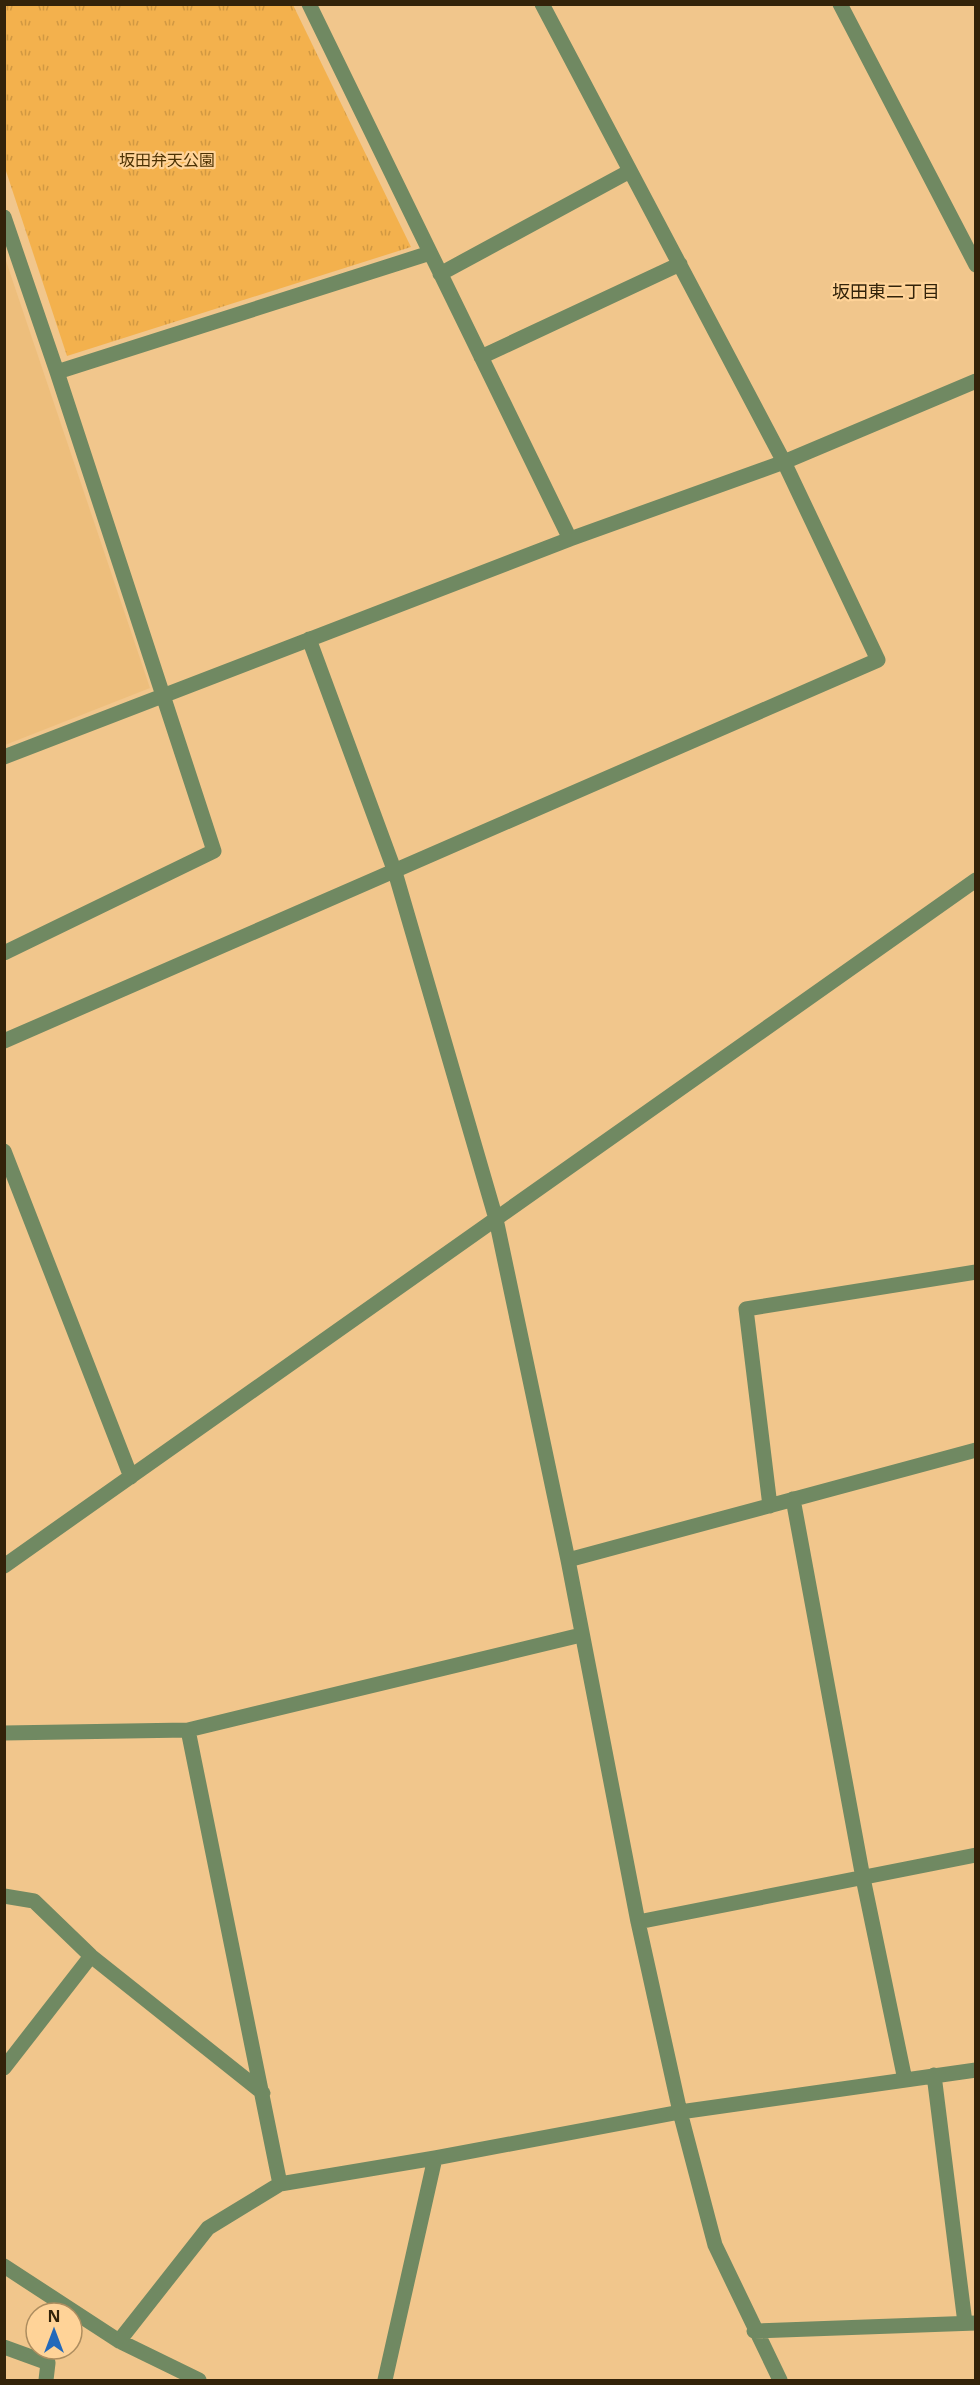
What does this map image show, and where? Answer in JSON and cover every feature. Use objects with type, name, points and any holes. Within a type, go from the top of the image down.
[{"type":"street","points":[[4,1041],[878,660],[784,462],[542,4]]},
{"type":"street","points":[[840,4],[975,265]]},
{"type":"street","points":[[310,5],[570,539]]},
{"type":"street","points":[[440,274],[630,171]]},
{"type":"street","points":[[4,217],[214,851],[4,953]]},
{"type":"street","points":[[57,372],[430,253]]},
{"type":"street","points":[[481,357],[680,264]]},
{"type":"street","points":[[4,758],[570,539],[784,462],[975,381]]},
{"type":"street","points":[[309,639],[395,872],[496,1219],[568,1560],[638,1922],[680,2112],[714,2245],[754,2331],[780,2380]]},
{"type":"street","points":[[4,1566],[975,880]]},
{"type":"street","points":[[4,1151],[130,1477]]},
{"type":"street","points":[[770,1506],[746,1309],[975,1272]]},
{"type":"street","points":[[568,1560],[975,1450]]},
{"type":"street","points":[[793,1499],[863,1878],[905,2080]]},
{"type":"street","points":[[4,1733],[188,1730],[581,1635]]},
{"type":"street","points":[[188,1730],[280,2184]]},
{"type":"street","points":[[638,1922],[975,1855]]},
{"type":"street","points":[[4,1896],[34,1901],[91,1956],[263,2093]]},
{"type":"street","points":[[7,2058],[91,1956]]},
{"type":"street","points":[[119,2341],[208,2228],[280,2184],[435,2158],[680,2112],[975,2070]]},
{"type":"street","points":[[754,2331],[970,2323],[934,2076]]},
{"type":"street","points":[[384,2380],[435,2158]]},
{"type":"street","points":[[4,2266],[119,2341],[199,2380]]},
{"type":"street","points":[[4,2347],[48,2363],[46,2380]]},
{"type":"shaded area","points":[[5,258],[150,688],[4,745]]},
{"type":"green space","name":"坂田弁天公園","points":[[4,5],[293,5],[411,247],[67,356],[5,168]]},
{"type":"district","name":"坂田東二丁目","points":[[886,292]]}]
